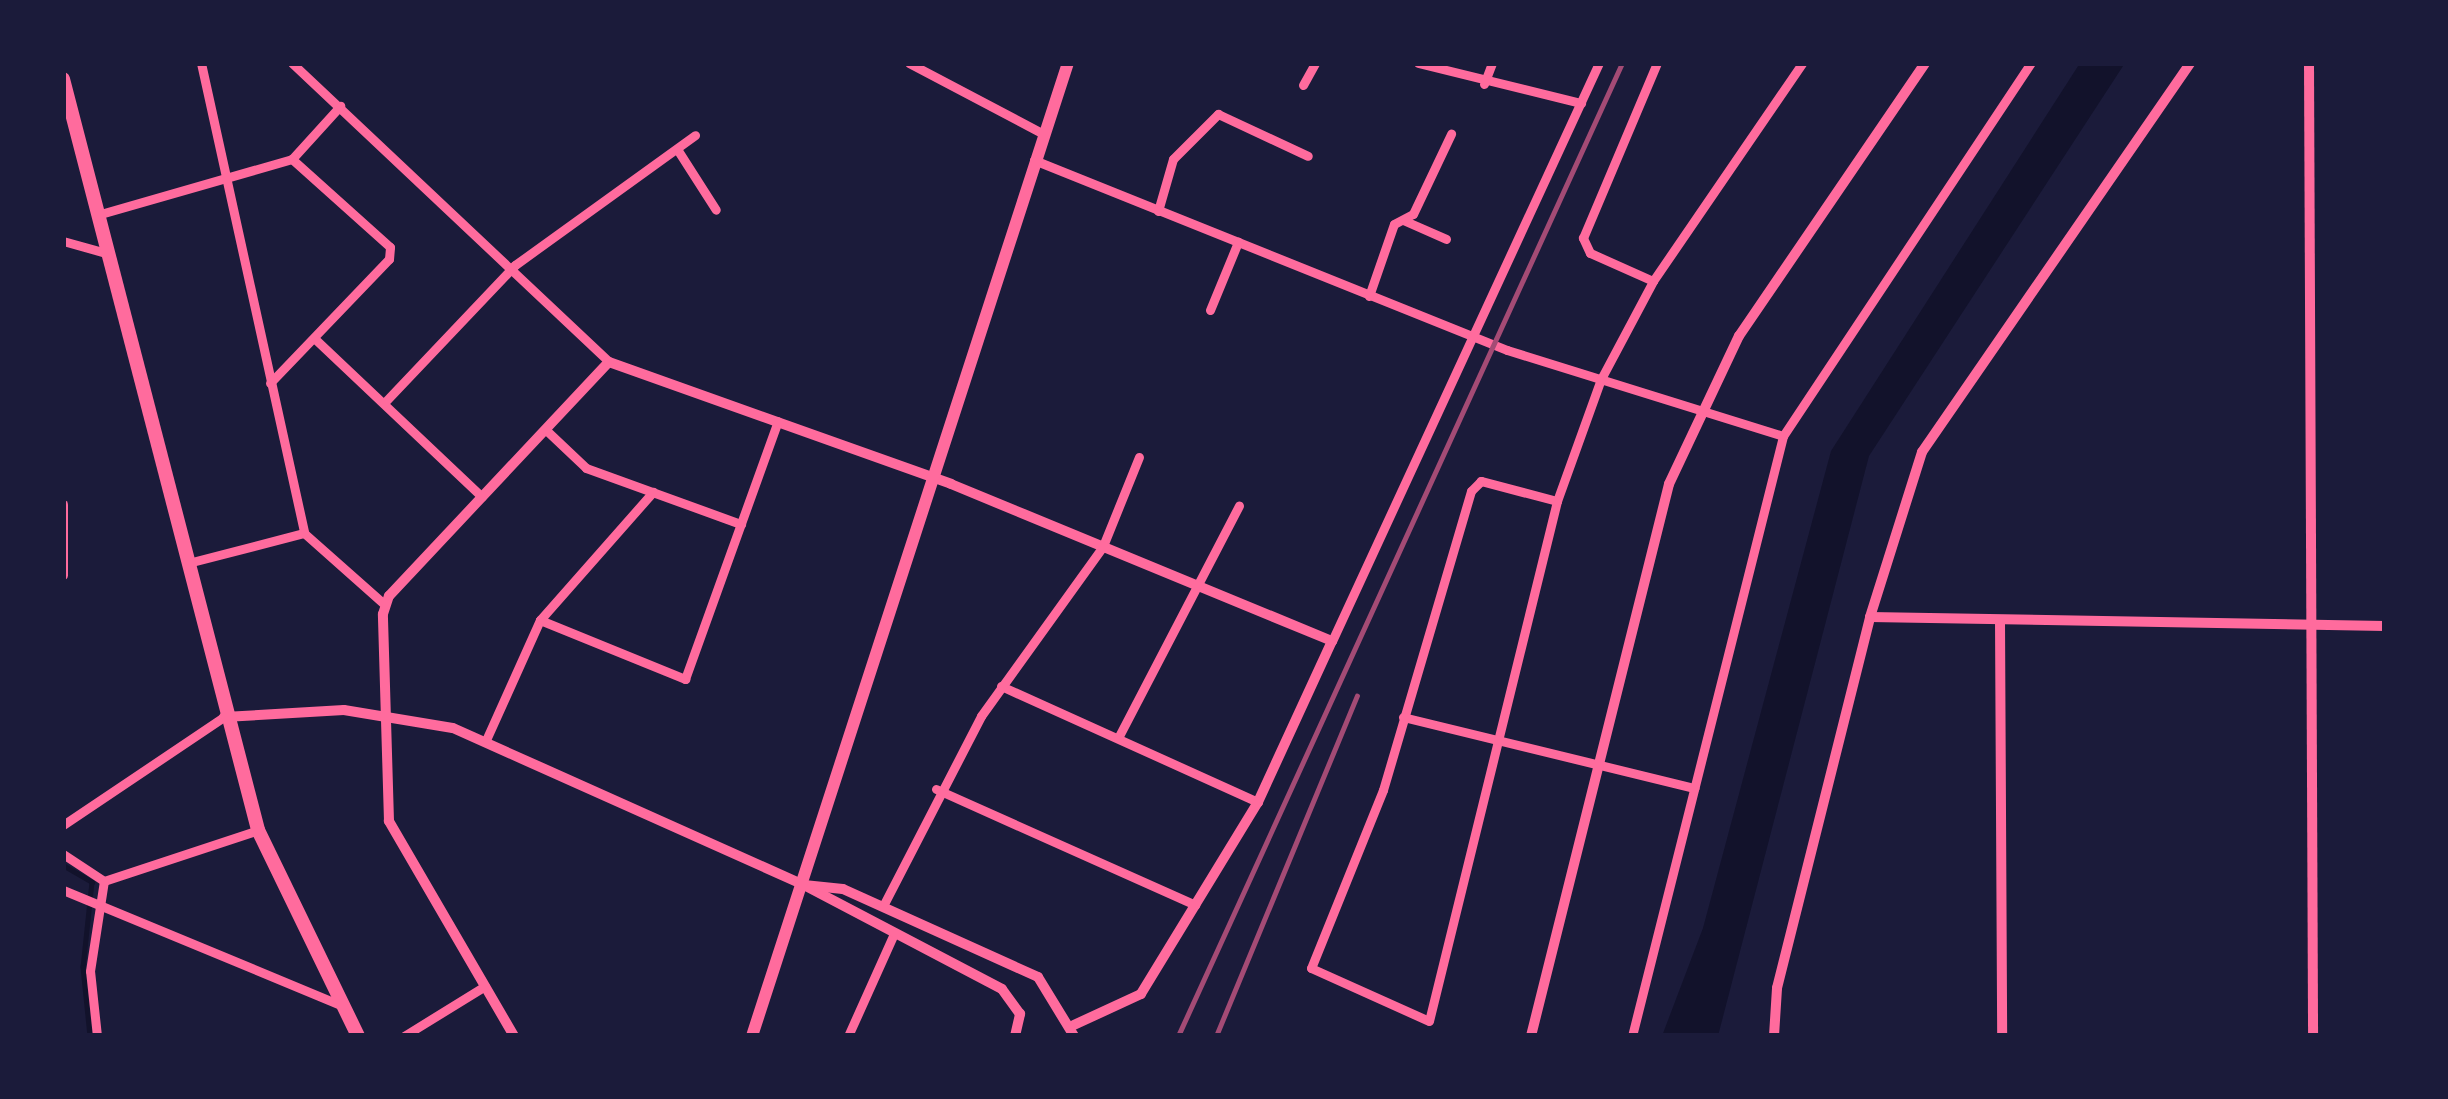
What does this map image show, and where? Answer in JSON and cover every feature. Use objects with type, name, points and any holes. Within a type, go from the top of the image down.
[{"type":"main road","points":[[752,1036],[804,885],[1032,159],[1068,63]]},
{"type":"main road","points":[[63,79],[182,565],[258,830],[338,1004],[358,1036]]},
{"type":"street","points":[[202,63],[304,533],[385,605]]},
{"type":"street","points":[[292,63],[515,266],[609,362],[930,476],[1332,641]]},
{"type":"street","points":[[909,63],[1042,133]]},
{"type":"street","points":[[1418,63],[1484,84],[1581,103]]},
{"type":"street","points":[[1484,84],[1492,63]]},
{"type":"street","points":[[804,885],[884,906],[1038,976],[1074,1030],[1134,1003],[1258,802],[1478,339],[1599,63]]},
{"type":"street","points":[[1653,281],[1590,253],[1583,238],[1657,63]]},
{"type":"street","points":[[1557,501],[1476,484],[1403,717],[1311,968],[1429,1021],[1557,501],[1600,379],[1653,281],[1802,63]]},
{"type":"street","points":[[1532,1036],[1597,765],[1698,411],[1925,63]]},
{"type":"street","points":[[1633,1036],[1783,436],[2031,63]]},
{"type":"street","points":[[1774,1036],[1777,988],[1893,528],[1943,415],[2190,63]]},
{"type":"street","points":[[2309,63],[2313,1036]]},
{"type":"street","points":[[1298,67],[1313,68],[1304,85]]},
{"type":"street","points":[[97,214],[227,183],[292,159],[340,106]]},
{"type":"street","points":[[1158,211],[1173,159],[1218,114],[1308,155]]},
{"type":"street","points":[[1369,296],[1403,220],[1451,134]]},
{"type":"street","points":[[384,403],[515,266],[694,135]]},
{"type":"street","points":[[677,149],[716,210]]},
{"type":"street","points":[[270,383],[390,247],[292,159]]},
{"type":"street","points":[[1032,159],[1478,339],[1783,436]]},
{"type":"street","points":[[1403,220],[1446,239]]},
{"type":"street","points":[[63,242],[106,254]]},
{"type":"street","points":[[1210,310],[1238,242]]},
{"type":"street","points":[[314,338],[482,497]]},
{"type":"street","points":[[514,1036],[389,820],[385,605],[609,362]]},
{"type":"street","points":[[540,620],[685,679],[778,421]]},
{"type":"street","points":[[546,430],[586,468],[740,524]]},
{"type":"street","points":[[884,906],[936,789],[1001,686],[1103,546],[1139,458]]},
{"type":"street","points":[[486,740],[540,620],[653,492]]},
{"type":"street","points":[[63,504],[63,575]]},
{"type":"street","points":[[1118,738],[1204,588],[1239,506]]},
{"type":"street","points":[[182,565],[304,533]]},
{"type":"street","points":[[1870,617],[2385,626]]},
{"type":"street","points":[[2000,620],[2002,1036]]},
{"type":"street","points":[[1001,686],[1258,802]]},
{"type":"street","points":[[63,825],[224,717],[385,712],[486,740],[804,885],[893,936],[990,981],[1016,1000],[1015,1036]]},
{"type":"street","points":[[1403,717],[1694,788]]},
{"type":"street","points":[[936,789],[1195,904]]},
{"type":"street","points":[[104,881],[258,830]]},
{"type":"street","points":[[63,854],[104,881]]},
{"type":"street","points":[[98,1036],[90,971],[104,881]]},
{"type":"street","points":[[63,890],[338,1004]]},
{"type":"street","points":[[848,1036],[893,936]]},
{"type":"street","points":[[404,1036],[485,986]]},
{"type":"shaded area","points":[[2080,63],[2125,63],[1869,456],[1718,1036],[1662,1036],[1703,928],[1831,451]]},
{"type":"waterway","points":[[63,865],[92,882],[83,967],[90,1036]]},
{"type":"railway","points":[[1178,1036],[1622,63]]},
{"type":"railway","points":[[1216,1036],[1357,696]]}]
